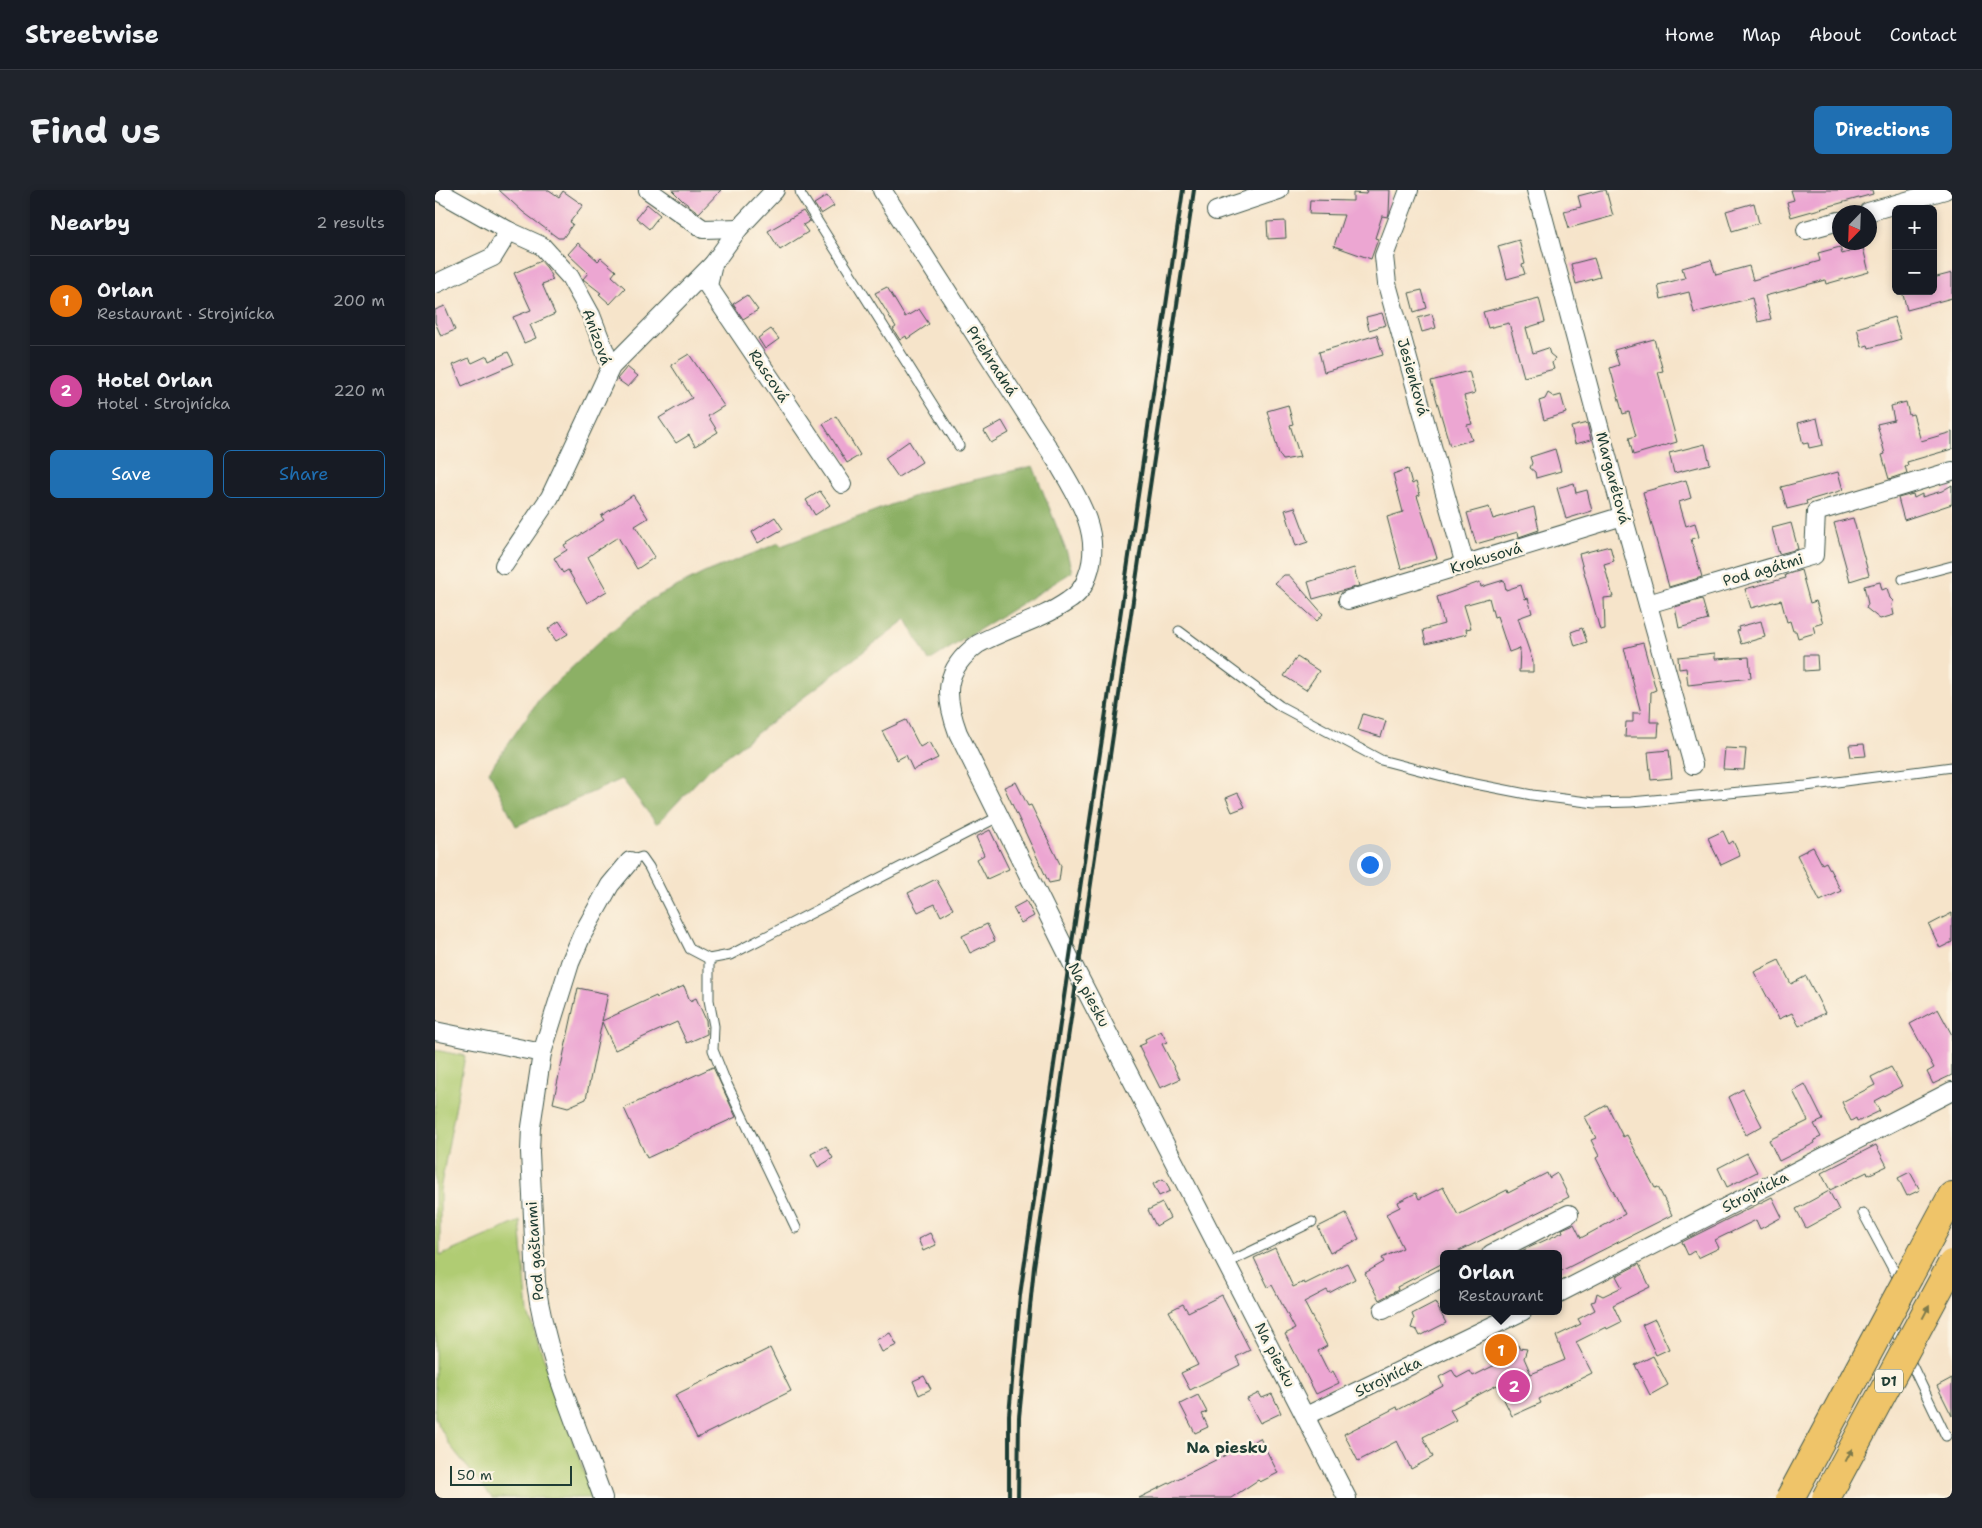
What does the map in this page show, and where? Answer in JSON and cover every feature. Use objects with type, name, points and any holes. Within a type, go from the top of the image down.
[{"type":"highway","name":"D1","points":[[1790,1498],[1952,1196]]},
{"type":"highway","name":"D1","points":[[1826,1498],[1952,1264]]},
{"type":"street","name":"Anízová","points":[[435,190],[509,231],[542,246],[570,277],[591,315],[611,367],[550,497],[504,565]]},
{"type":"street","points":[[648,190],[703,229],[739,228]]},
{"type":"street","points":[[611,367],[713,264],[739,228],[775,190]]},
{"type":"street","name":"Priehradná","points":[[882,190],[1060,467],[1080,504],[1092,538]]},
{"type":"street","points":[[1216,211],[1279,190]]},
{"type":"street","name":"Jesienková","points":[[1409,190],[1384,256],[1387,284],[1465,565]]},
{"type":"street","name":"Margarétová","points":[[1536,190],[1623,516],[1693,765]]},
{"type":"street","points":[[1877,209],[1945,190]]},
{"type":"street","points":[[1807,230],[1832,223]]},
{"type":"street","points":[[435,284],[493,257],[509,231]]},
{"type":"street","name":"Rascová","points":[[713,264],[708,286],[842,484]]},
{"type":"street","name":"Pod agátmi","points":[[1648,604],[1815,555],[1816,512],[1952,471]]},
{"type":"street","name":"Krokusová","points":[[1348,600],[1623,516]]},
{"type":"street","name":"Na piesku","points":[[1092,538],[1093,557],[1091,568],[1076,595],[1055,608],[978,644],[961,660],[951,677],[948,696],[953,718],[1077,973],[1347,1498]]},
{"type":"street","name":"Pod gaštanmi","points":[[603,1498],[552,1355],[539,1304],[536,1283],[530,1152],[531,1127],[542,1054],[570,963],[582,935],[610,885],[630,861]]},
{"type":"street","points":[[435,1031],[542,1054]]},
{"type":"street","name":"Strojnícka","points":[[1562,1291],[1952,1092]]},
{"type":"street","points":[[1511,1249],[1569,1214]]},
{"type":"street","points":[[1383,1310],[1440,1280]]},
{"type":"street","name":"Strojnícka","points":[[1306,1416],[1515,1315]]},
{"type":"lane","points":[[800,190],[801,195],[959,446]]},
{"type":"lane","points":[[1903,579],[1952,566]]},
{"type":"lane","points":[[1179,630],[1280,706],[1381,760],[1465,782],[1533,795],[1595,803],[1631,802],[1806,786],[1952,767]]},
{"type":"lane","points":[[630,861],[642,857],[649,866],[690,949],[709,959],[730,954],[1000,816]]},
{"type":"lane","points":[[709,959],[709,1000],[714,1026],[713,1050],[725,1080],[796,1228]]},
{"type":"lane","points":[[1863,1213],[1909,1300]]},
{"type":"lane","points":[[1227,1263],[1312,1222]]},
{"type":"lane","points":[[1894,1329],[1946,1436]]},
{"type":"green space","points":[[1033,466],[1067,553],[1072,572],[929,661],[906,619],[706,772],[657,824],[622,779],[516,826],[489,771],[540,698],[602,639],[650,600],[704,573],[779,543],[781,546],[928,491]]},
{"type":"green space","points":[[435,1050],[465,1056],[440,1190],[440,1256],[520,1221],[528,1313],[593,1498],[492,1498],[449,1444],[435,1418]]},
{"type":"building","points":[[499,190],[549,190],[559,197],[563,191],[583,205],[570,222],[573,224],[563,238],[558,238],[523,212]]},
{"type":"building","points":[[672,190],[721,190],[699,213]]},
{"type":"building","points":[[1367,190],[1390,190],[1388,217],[1382,216],[1375,238],[1378,239],[1371,259],[1334,246],[1344,215],[1309,214],[1310,200],[1353,201],[1353,193],[1366,194]]},
{"type":"building","points":[[1606,190],[1613,216],[1569,228],[1564,211],[1581,207],[1578,196]]},
{"type":"building","points":[[1791,190],[1872,190],[1873,194],[1791,217],[1787,202],[1794,200]]},
{"type":"building","points":[[827,196],[834,206],[821,214],[814,204]]},
{"type":"building","points":[[1754,203],[1759,223],[1732,231],[1726,211]]},
{"type":"building","points":[[647,204],[660,215],[649,229],[636,218]]},
{"type":"building","points":[[803,211],[810,221],[803,225],[808,232],[780,250],[768,231]]},
{"type":"building","points":[[1285,221],[1286,238],[1268,239],[1267,222]]},
{"type":"building","points":[[1519,240],[1525,264],[1522,265],[1525,274],[1507,279],[1498,246]]},
{"type":"building","points":[[578,243],[598,261],[601,258],[616,271],[612,276],[625,288],[610,304],[599,294],[601,293],[583,279],[588,273],[568,254]]},
{"type":"building","points":[[1832,249],[1841,250],[1842,254],[1864,250],[1869,272],[1826,284],[1825,280],[1765,296],[1771,319],[1758,322],[1752,298],[1694,313],[1689,292],[1661,299],[1658,285],[1685,278],[1682,268],[1711,260],[1716,275],[1749,266],[1753,280],[1820,261],[1818,253]]},
{"type":"building","points":[[1594,258],[1600,277],[1576,284],[1571,264]]},
{"type":"building","points":[[541,261],[553,280],[542,284],[555,314],[530,325],[536,338],[524,343],[513,317],[531,310],[514,273]]},
{"type":"building","points":[[1952,273],[1952,298],[1907,310],[1903,295],[1937,295],[1937,277]]},
{"type":"building","points":[[887,287],[905,317],[919,309],[929,324],[907,339],[906,336],[900,340],[893,329],[896,327],[875,293]]},
{"type":"building","points":[[1422,290],[1427,308],[1414,312],[1409,293]]},
{"type":"building","points":[[747,295],[758,310],[743,319],[733,304]]},
{"type":"building","points":[[1539,298],[1545,322],[1526,328],[1533,353],[1548,348],[1550,354],[1555,358],[1552,363],[1554,369],[1524,377],[1509,323],[1488,328],[1483,312]]},
{"type":"building","points":[[445,306],[455,330],[441,336],[435,322],[435,310]]},
{"type":"building","points":[[1382,313],[1386,325],[1369,330],[1366,317]]},
{"type":"building","points":[[1432,314],[1436,328],[1422,332],[1418,318]]},
{"type":"building","points":[[1894,317],[1901,339],[1869,348],[1868,345],[1862,347],[1857,328]]},
{"type":"building","points":[[771,329],[779,339],[765,349],[758,338]]},
{"type":"building","points":[[1377,335],[1383,355],[1324,372],[1319,352]]},
{"type":"building","points":[[1654,339],[1663,371],[1658,372],[1677,442],[1633,455],[1629,438],[1636,436],[1629,412],[1623,414],[1610,368],[1619,365],[1614,350]]},
{"type":"building","points":[[508,352],[514,364],[462,386],[453,365],[469,358],[472,363],[487,356],[489,361]]},
{"type":"building","points":[[689,354],[724,406],[708,416],[718,432],[695,446],[689,435],[676,443],[659,418],[692,398],[671,365]]},
{"type":"building","points":[[627,367],[638,376],[628,387],[617,379]]},
{"type":"building","points":[[1469,371],[1475,393],[1464,396],[1472,424],[1467,425],[1472,440],[1450,446],[1431,381]]},
{"type":"building","points":[[1548,393],[1554,397],[1561,395],[1566,413],[1544,420],[1539,401],[1545,399]]},
{"type":"building","points":[[1906,402],[1909,415],[1913,414],[1921,441],[1952,432],[1952,449],[1907,462],[1908,465],[1905,466],[1907,473],[1889,479],[1882,455],[1885,454],[1877,424],[1894,420],[1891,406]]},
{"type":"building","points":[[1288,405],[1293,424],[1290,425],[1300,457],[1283,460],[1279,454],[1267,411]]},
{"type":"building","points":[[836,416],[860,455],[847,463],[823,424]]},
{"type":"building","points":[[1817,418],[1823,445],[1809,448],[1808,443],[1803,444],[1798,423]]},
{"type":"building","points":[[1002,421],[1009,433],[991,443],[984,431]]},
{"type":"building","points":[[1587,423],[1591,440],[1575,444],[1571,427]]},
{"type":"building","points":[[909,441],[922,462],[898,477],[885,458]]},
{"type":"building","points":[[1705,444],[1710,464],[1674,473],[1669,453]]},
{"type":"building","points":[[1555,449],[1561,471],[1536,478],[1535,472],[1530,468],[1532,463],[1530,457]]},
{"type":"building","points":[[1408,469],[1412,484],[1416,482],[1420,495],[1417,496],[1437,558],[1401,569],[1387,517],[1403,512],[1393,474]]},
{"type":"building","points":[[1838,472],[1843,490],[1806,501],[1807,504],[1787,509],[1781,487]]},
{"type":"building","points":[[1686,480],[1691,498],[1679,502],[1686,526],[1695,523],[1699,537],[1691,539],[1702,577],[1669,587],[1643,492]]},
{"type":"building","points":[[1574,483],[1576,493],[1587,490],[1592,511],[1566,519],[1557,488]]},
{"type":"building","points":[[1952,485],[1952,504],[1904,520],[1898,498],[1913,494],[1914,498],[1922,494],[1922,497],[1942,491]]},
{"type":"building","points":[[820,491],[830,505],[815,515],[806,500]]},
{"type":"building","points":[[633,495],[648,518],[635,526],[655,557],[637,569],[618,537],[596,551],[588,557],[607,591],[587,603],[568,570],[563,573],[554,558],[567,550],[564,545],[604,520],[601,516]]},
{"type":"building","points":[[1295,507],[1308,542],[1296,546],[1285,510]]},
{"type":"building","points":[[1489,507],[1493,519],[1534,507],[1539,530],[1519,537],[1518,532],[1476,544],[1467,513]]},
{"type":"building","points":[[775,517],[783,529],[758,543],[752,532]]},
{"type":"building","points":[[1853,518],[1869,575],[1850,581],[1834,523]]},
{"type":"building","points":[[1791,523],[1798,549],[1779,554],[1772,528]]},
{"type":"building","points":[[1610,546],[1614,561],[1604,564],[1613,597],[1604,598],[1605,629],[1600,630],[1579,554]]},
{"type":"building","points":[[1354,568],[1359,586],[1313,599],[1308,582]]},
{"type":"building","points":[[1801,570],[1810,603],[1816,601],[1823,623],[1813,626],[1815,633],[1798,638],[1796,631],[1793,631],[1790,621],[1787,622],[1781,600],[1751,608],[1745,589],[1786,578],[1785,575]]},
{"type":"building","points":[[1284,575],[1289,575],[1323,614],[1317,621],[1275,583]]},
{"type":"building","points":[[1504,580],[1506,590],[1521,585],[1525,599],[1528,598],[1532,613],[1518,618],[1533,662],[1533,672],[1519,672],[1520,648],[1509,652],[1497,616],[1494,617],[1489,598],[1464,605],[1471,628],[1466,629],[1467,634],[1426,644],[1423,630],[1444,624],[1437,597],[1480,582],[1481,587]]},
{"type":"building","points":[[1880,582],[1882,590],[1887,588],[1893,601],[1894,615],[1880,619],[1866,608],[1868,604],[1864,586]]},
{"type":"building","points":[[1702,599],[1708,620],[1679,628],[1675,607]]},
{"type":"building","points":[[559,621],[568,634],[556,641],[548,629]]},
{"type":"building","points":[[1761,621],[1765,637],[1741,644],[1737,631],[1739,630],[1738,627]]},
{"type":"building","points":[[1582,628],[1587,642],[1575,646],[1571,632]]},
{"type":"building","points":[[1643,643],[1656,690],[1651,692],[1650,722],[1659,722],[1658,737],[1625,737],[1626,722],[1633,722],[1633,713],[1641,713],[1624,648]]},
{"type":"building","points":[[1715,653],[1715,659],[1749,657],[1751,678],[1688,685],[1686,668],[1679,669],[1678,657]]},
{"type":"building","points":[[1804,655],[1817,655],[1818,670],[1804,671]]},
{"type":"building","points":[[1297,657],[1319,671],[1306,690],[1284,676]]},
{"type":"building","points":[[1363,714],[1386,721],[1381,737],[1358,730]]},
{"type":"building","points":[[906,720],[920,747],[929,742],[938,758],[913,770],[906,755],[897,760],[882,731]]},
{"type":"building","points":[[1864,744],[1866,756],[1851,757],[1849,745]]},
{"type":"building","points":[[1725,748],[1746,749],[1744,770],[1723,769]]},
{"type":"building","points":[[1669,750],[1672,778],[1651,780],[1648,752]]},
{"type":"building","points":[[1016,782],[1028,806],[1031,805],[1061,866],[1059,881],[1049,883],[1004,787]]},
{"type":"building","points":[[1238,793],[1245,807],[1232,812],[1226,798]]},
{"type":"building","points":[[990,830],[1009,869],[987,879],[977,859],[984,855],[976,837]]},
{"type":"building","points":[[1723,831],[1729,844],[1733,841],[1740,856],[1721,865],[1708,838]]},
{"type":"building","points":[[1813,847],[1822,864],[1826,862],[1841,891],[1820,901],[1797,855]]},
{"type":"building","points":[[936,879],[953,909],[941,916],[935,904],[918,912],[908,893]]},
{"type":"building","points":[[1026,901],[1034,916],[1021,923],[1013,908]]},
{"type":"building","points":[[1952,913],[1952,942],[1940,948],[1929,925]]},
{"type":"building","points":[[987,924],[995,941],[970,953],[962,936]]},
{"type":"building","points":[[1779,960],[1791,984],[1806,976],[1825,1013],[1799,1026],[1792,1013],[1779,1019],[1754,972]]},
{"type":"building","points":[[684,986],[690,1001],[696,998],[706,1020],[707,1034],[687,1043],[677,1022],[615,1050],[602,1022],[586,1099],[568,1107],[553,1103],[578,988],[608,994],[602,1021],[656,996],[657,998]]},
{"type":"building","points":[[1938,1009],[1952,1035],[1952,1075],[1933,1084],[1927,1072],[1934,1068],[1910,1024]]},
{"type":"building","points":[[1161,1031],[1167,1042],[1162,1044],[1180,1079],[1160,1088],[1139,1046],[1146,1043],[1145,1039]]},
{"type":"building","points":[[713,1067],[736,1117],[647,1158],[624,1108]]},
{"type":"building","points":[[1891,1067],[1902,1086],[1874,1101],[1880,1111],[1857,1122],[1856,1118],[1851,1121],[1842,1102],[1875,1085],[1871,1077]]},
{"type":"building","points":[[1805,1084],[1823,1120],[1814,1124],[1821,1137],[1814,1140],[1815,1143],[1779,1161],[1769,1140],[1808,1121],[1793,1091]]},
{"type":"building","points":[[1743,1089],[1762,1126],[1746,1135],[1729,1097]]},
{"type":"building","points":[[1607,1105],[1623,1137],[1627,1135],[1655,1188],[1658,1187],[1672,1215],[1562,1270],[1562,1250],[1524,1250],[1563,1232],[1562,1229],[1574,1224],[1581,1238],[1625,1214],[1596,1158],[1599,1156],[1591,1140],[1596,1138],[1585,1117]]},
{"type":"building","points":[[1876,1145],[1887,1166],[1868,1175],[1867,1172],[1830,1190],[1821,1173]]},
{"type":"building","points":[[826,1146],[833,1158],[818,1167],[811,1154]]},
{"type":"building","points":[[1747,1153],[1757,1172],[1727,1187],[1718,1168]]},
{"type":"building","points":[[1910,1172],[1920,1190],[1907,1196],[1898,1178]]},
{"type":"building","points":[[1547,1173],[1549,1178],[1557,1173],[1569,1197],[1461,1250],[1440,1250],[1440,1265],[1397,1287],[1398,1290],[1379,1300],[1365,1273],[1384,1262],[1382,1258],[1403,1248],[1386,1214],[1400,1207],[1398,1202],[1416,1193],[1419,1199],[1443,1187],[1458,1215],[1507,1190],[1508,1193]]},
{"type":"building","points":[[1163,1179],[1170,1191],[1159,1196],[1153,1184]]},
{"type":"building","points":[[1829,1191],[1839,1210],[1806,1228],[1796,1209]]},
{"type":"building","points":[[1772,1197],[1782,1217],[1760,1229],[1756,1220],[1715,1240],[1719,1248],[1698,1258],[1694,1251],[1688,1255],[1682,1242]]},
{"type":"building","points":[[1162,1203],[1170,1218],[1156,1226],[1148,1210]]},
{"type":"building","points":[[1346,1213],[1359,1239],[1330,1253],[1318,1227]]},
{"type":"building","points":[[930,1233],[936,1245],[923,1251],[918,1239]]},
{"type":"building","points":[[1275,1248],[1293,1287],[1304,1282],[1305,1284],[1347,1263],[1355,1279],[1329,1293],[1327,1290],[1304,1302],[1327,1346],[1318,1351],[1329,1373],[1333,1371],[1339,1383],[1316,1394],[1285,1334],[1295,1329],[1272,1285],[1268,1287],[1254,1258]]},
{"type":"building","points":[[1639,1264],[1650,1287],[1613,1305],[1621,1322],[1607,1329],[1606,1327],[1576,1342],[1592,1373],[1539,1399],[1541,1403],[1512,1416],[1497,1385],[1450,1410],[1456,1420],[1423,1437],[1433,1457],[1411,1469],[1397,1441],[1358,1461],[1344,1434],[1397,1407],[1398,1410],[1443,1386],[1439,1377],[1452,1370],[1457,1378],[1470,1371],[1473,1376],[1501,1362],[1495,1348],[1509,1341],[1512,1348],[1518,1345],[1519,1348],[1527,1349],[1524,1358],[1531,1374],[1565,1360],[1556,1336],[1581,1324],[1578,1319],[1595,1310],[1591,1302],[1595,1301],[1597,1293],[1603,1296],[1622,1287],[1616,1276]]},
{"type":"building","points":[[1222,1295],[1250,1350],[1236,1357],[1240,1365],[1190,1390],[1181,1373],[1198,1365],[1169,1311],[1183,1304],[1188,1312]]},
{"type":"building","points":[[1435,1302],[1440,1315],[1446,1323],[1420,1336],[1417,1330],[1411,1328],[1414,1319],[1412,1314]]},
{"type":"building","points":[[1655,1319],[1669,1349],[1656,1355],[1642,1325]]},
{"type":"building","points":[[890,1333],[897,1345],[882,1352],[876,1340]]},
{"type":"building","points":[[770,1348],[791,1391],[697,1438],[675,1395]]},
{"type":"building","points":[[1653,1356],[1668,1385],[1650,1395],[1635,1365]]},
{"type":"building","points":[[924,1376],[931,1389],[919,1395],[913,1381]]},
{"type":"building","points":[[1952,1378],[1952,1416],[1937,1386]]},
{"type":"building","points":[[1259,1393],[1262,1398],[1272,1394],[1281,1413],[1260,1423],[1247,1399]]},
{"type":"building","points":[[1198,1395],[1207,1412],[1202,1414],[1208,1427],[1195,1433],[1180,1404]]},
{"type":"building","points":[[1260,1438],[1278,1473],[1260,1482],[1258,1480],[1231,1498],[1139,1498]]},
{"type":"railway","points":[[1009,1498],[1009,1415],[1020,1295],[1183,190]]},
{"type":"railway","points":[[1018,1498],[1019,1417],[1034,1267],[1194,190]]},
{"type":"place","name":"Orlan","points":[[1501,1350]]},
{"type":"place","name":"Hotel Orlan","points":[[1514,1386]]},
{"type":"district","name":"Na piesku","points":[[1227,1447]]}]
